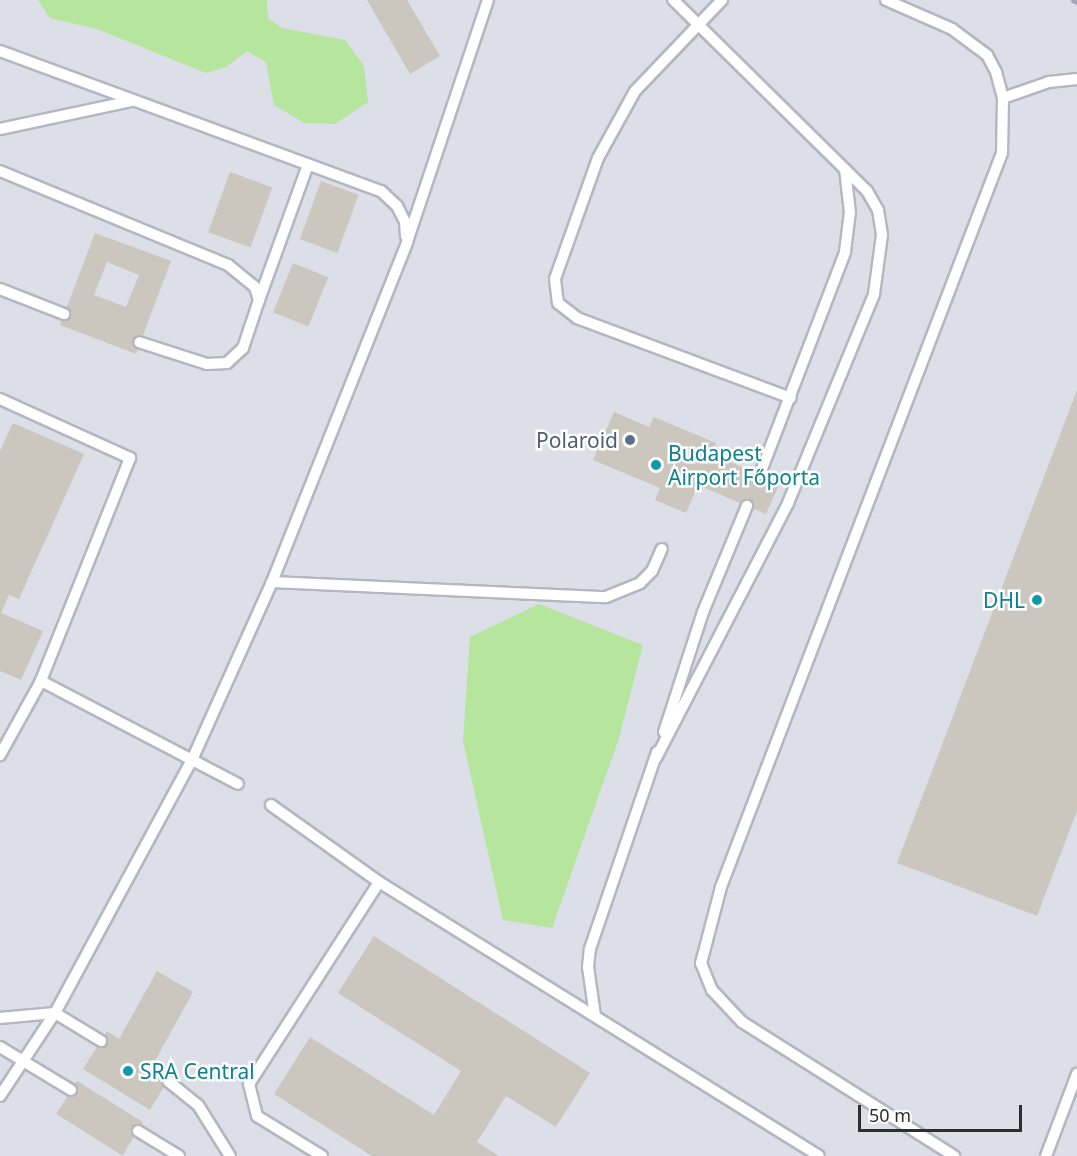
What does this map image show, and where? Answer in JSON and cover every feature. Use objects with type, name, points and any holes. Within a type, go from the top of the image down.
[{"type":"lane","points":[[0,1096],[55,1013],[192,760],[273,582],[407,242],[488,0]]},
{"type":"lane","points":[[656,758],[788,503],[874,294],[881,262],[878,210],[867,191],[673,0]]},
{"type":"lane","points":[[722,0],[635,91],[598,158],[555,279],[558,303],[577,318],[791,398]]},
{"type":"lane","points":[[886,0],[970,40],[987,55],[996,72],[1003,98],[1002,153],[721,887],[701,963],[712,990],[742,1022],[954,1156]]},
{"type":"lane","points":[[0,51],[381,191],[397,206],[405,222],[407,242]]},
{"type":"lane","points":[[1003,98],[1049,82],[1077,79]]},
{"type":"lane","points":[[0,129],[134,101]]},
{"type":"lane","points":[[140,342],[207,364],[227,363],[243,348],[308,165]]},
{"type":"lane","points":[[760,474],[845,252],[850,213],[845,169]]},
{"type":"lane","points":[[0,171],[228,266],[255,287],[259,300]]},
{"type":"lane","points":[[0,289],[64,314]]},
{"type":"lane","points":[[0,399],[130,458],[41,681],[0,755]]},
{"type":"lane","points":[[596,1016],[588,967],[590,949],[656,758],[703,612],[747,506]]},
{"type":"lane","points":[[273,582],[606,597],[640,583],[652,571],[662,549]]},
{"type":"lane","points":[[41,681],[238,784]]},
{"type":"lane","points":[[271,805],[379,882],[819,1156]]},
{"type":"lane","points":[[322,1156],[257,1116],[249,1084],[379,882]]},
{"type":"lane","points":[[0,1018],[55,1013],[101,1041]]},
{"type":"lane","points":[[0,1047],[71,1090]]},
{"type":"lane","points":[[1046,1156],[1077,1074]]},
{"type":"lane","points":[[168,1081],[198,1105],[230,1156]]},
{"type":"lane","points":[[138,1131],[179,1156]]},
{"type":"shaded area","points":[[0,0],[1077,0],[1077,1156],[0,1156]]},
{"type":"green space","points":[[38,0],[267,0],[268,18],[282,28],[345,40],[364,66],[368,102],[335,124],[304,123],[274,105],[266,62],[247,51],[226,67],[206,73],[97,29],[50,18]]},
{"type":"green space","points":[[539,604],[643,645],[619,738],[552,928],[503,920],[463,741],[470,637]]},
{"type":"building","points":[[367,0],[407,0],[440,56],[410,74]]},
{"type":"building","points":[[230,172],[272,187],[250,248],[208,232]]},
{"type":"building","points":[[321,181],[359,195],[337,253],[300,239]]},
{"type":"building","points":[[95,233],[171,261],[136,354],[60,325]],"holes":[[[107,262],[139,275],[126,307],[94,295]]]},
{"type":"building","points":[[293,263],[328,277],[308,326],[273,312]]},
{"type":"building","name":"DHL","points":[[1077,390],[1077,811],[1037,916],[897,863]]},
{"type":"building","name":"Budapest Airport Főporta","points":[[614,412],[649,427],[654,417],[716,443],[711,454],[780,483],[766,514],[698,485],[686,513],[655,500],[660,488],[593,460]]},
{"type":"building","points":[[13,423],[84,454],[19,599],[9,595],[1,613],[43,631],[21,680],[0,671],[0,451]]},
{"type":"building","points":[[374,936],[590,1073],[556,1127],[506,1096],[477,1142],[499,1156],[372,1156],[274,1094],[310,1037],[434,1115],[461,1071],[338,993]]},
{"type":"building","points":[[157,971],[193,992],[155,1061],[173,1072],[150,1110],[83,1069],[107,1031],[119,1039]]},
{"type":"building","points":[[77,1081],[143,1122],[122,1155],[56,1114]]},
{"type":"railway","points":[[1073,0],[1077,2]]},
{"type":"place","name":"Polaroid","points":[[630,440]]},
{"type":"place","name":"Budapest Airport Főporta","points":[[656,465]]},
{"type":"place","name":"DHL","points":[[1037,600]]},
{"type":"place","name":"SRA Central","points":[[128,1071]]}]
